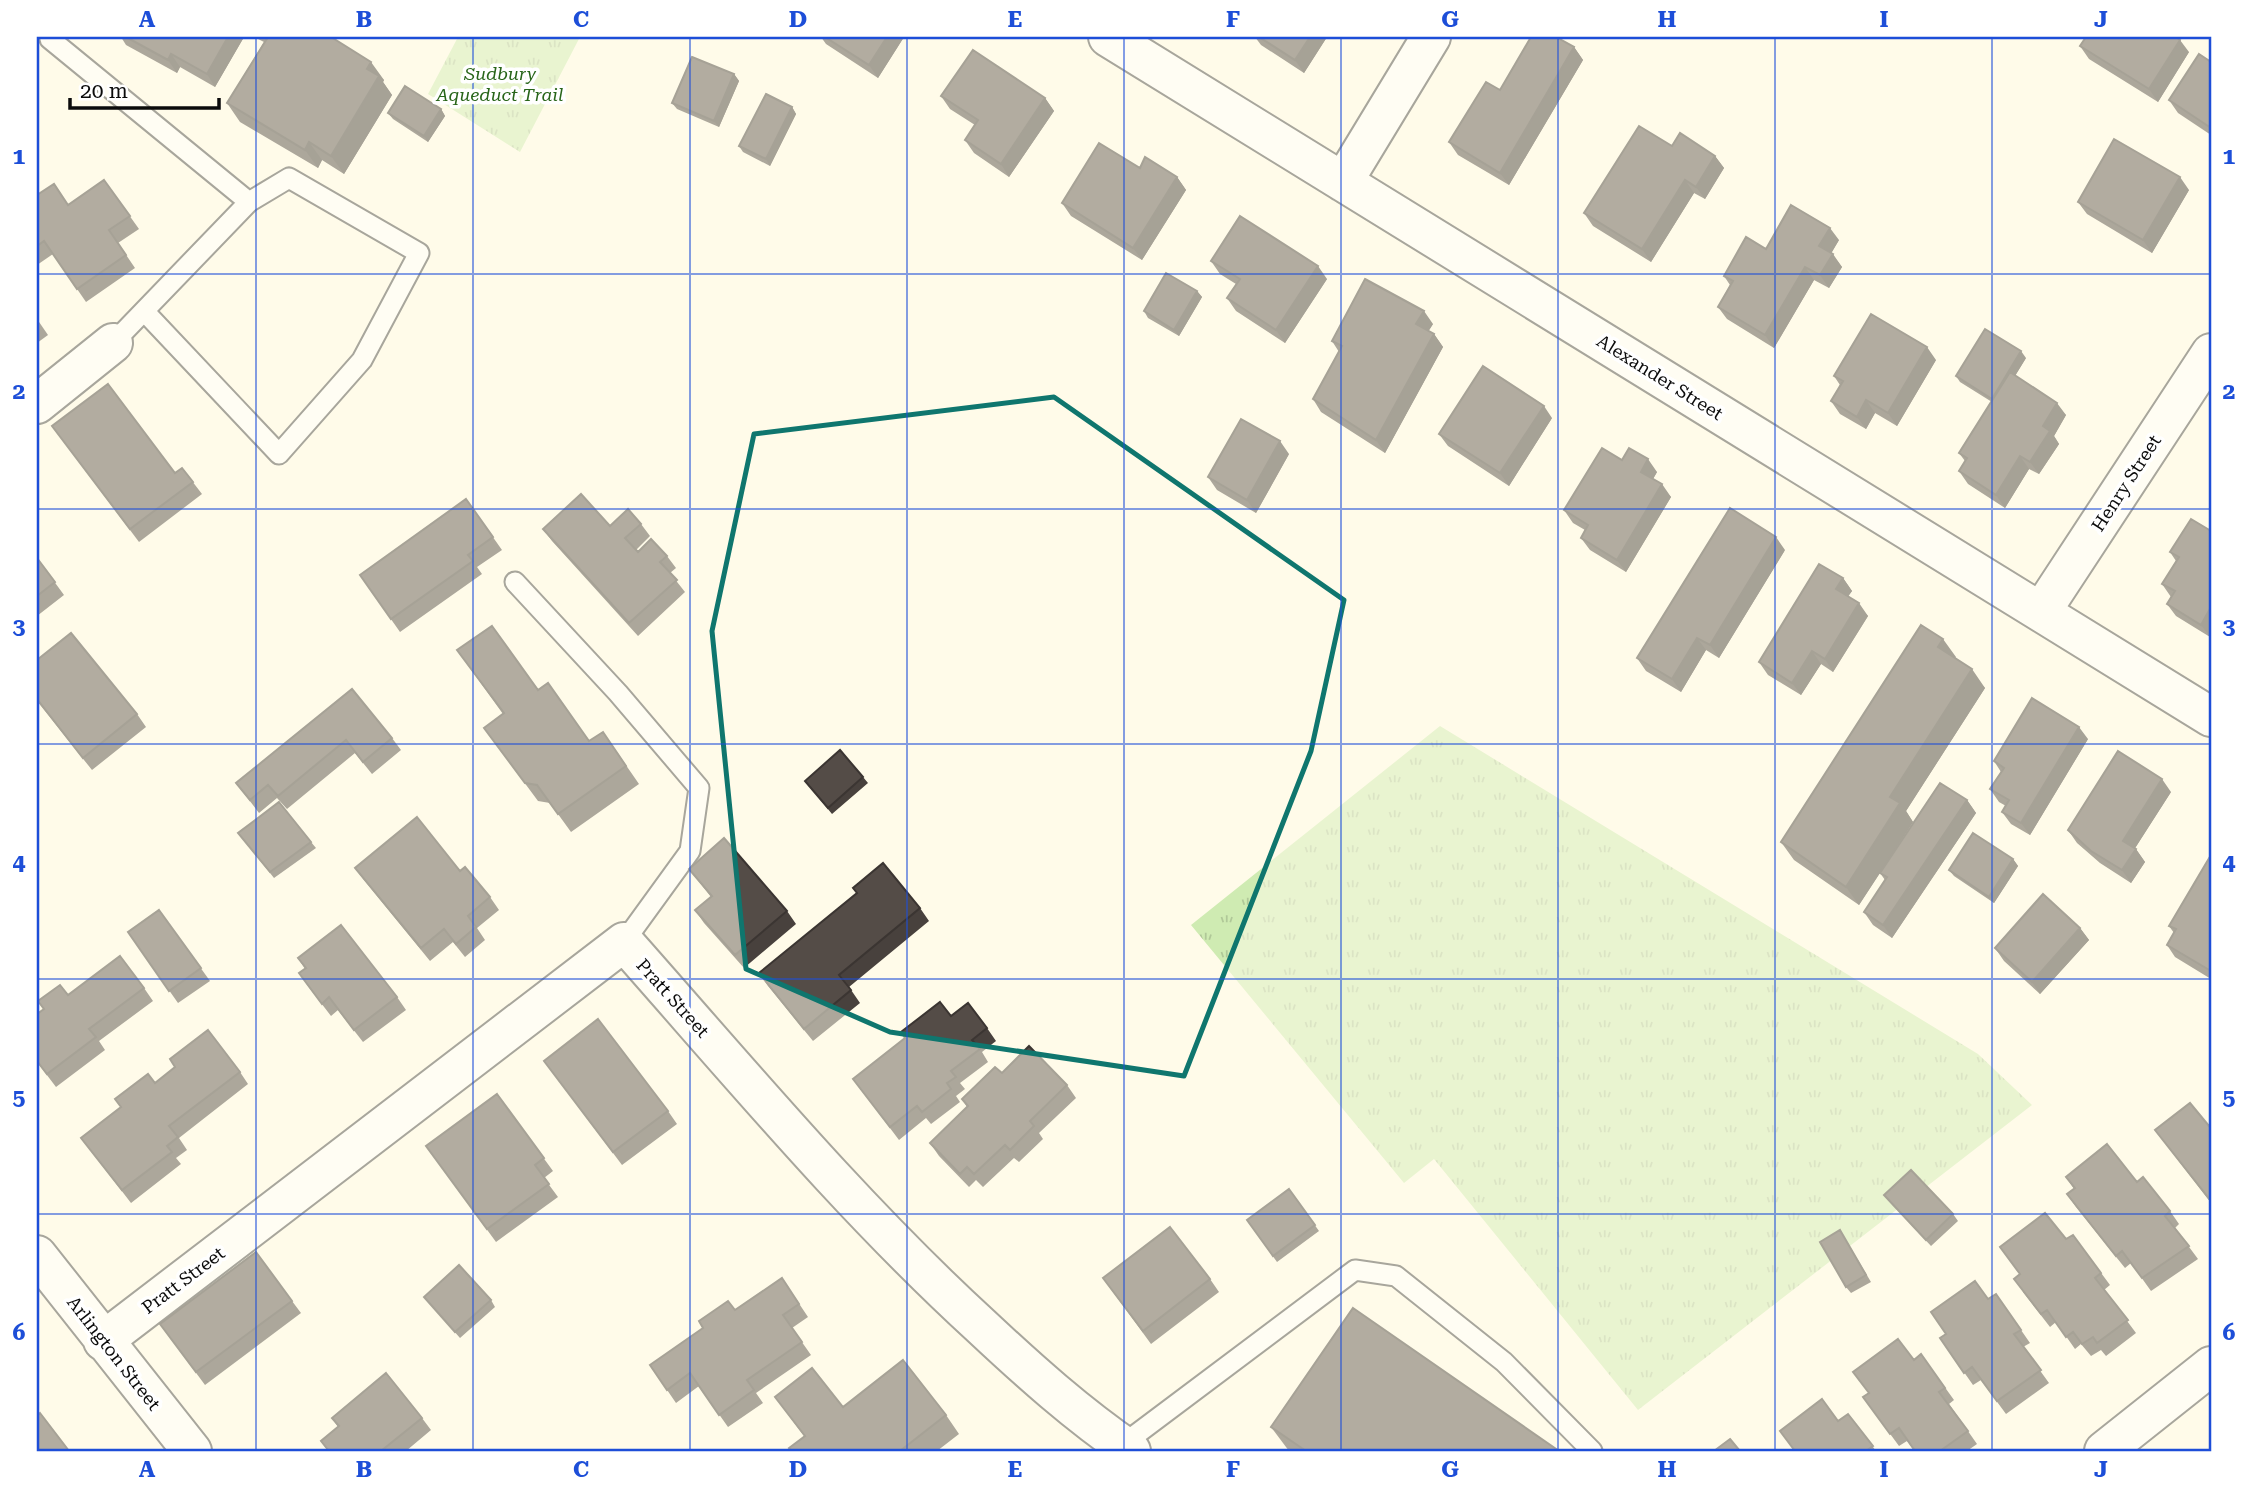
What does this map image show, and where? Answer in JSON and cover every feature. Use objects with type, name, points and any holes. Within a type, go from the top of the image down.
[{"type":"street","name":"Alexander Street","points":[[1108,37],[2211,717]]},
{"type":"street","points":[[1343,182],[1431,37]]},
{"type":"street","points":[[37,404],[113,344]]},
{"type":"street","name":"Henry Street","points":[[2041,612],[2211,353]]},
{"type":"street","name":"Pratt Street","points":[[103,1341],[624,943],[916,1267],[1043,1384],[1127,1448]]},
{"type":"street","name":"Arlington Street","points":[[37,1255],[192,1451]]},
{"type":"street","points":[[2104,1451],[2211,1366]]},
{"type":"lane","points":[[50,39],[249,202]]},
{"type":"lane","points":[[113,344],[144,311],[249,202],[289,177],[419,253],[362,360],[279,454],[144,311]]},
{"type":"lane","points":[[515,582],[618,693],[699,788],[690,851],[624,943]]},
{"type":"lane","points":[[1127,1448],[1354,1270],[1396,1276],[1504,1363],[1592,1451]]},
{"type":"highlighted area","points":[[1054,397],[1344,600],[1311,751],[1184,1076],[890,1032],[746,969],[712,631],[754,434]]},
{"type":"green space","name":"Sudbury Aqueduct Trail","points":[[458,37],[580,37],[520,152],[428,94]]},
{"type":"green space","points":[[1440,726],[1978,1054],[2032,1105],[1638,1410],[1434,1159],[1404,1183],[1191,925]]},
{"type":"building","points":[[126,37],[228,37],[207,74],[171,54],[168,60]]},
{"type":"building","points":[[268,37],[331,37],[371,62],[367,69],[379,76],[331,156],[309,142],[305,150],[227,103]]},
{"type":"building","points":[[825,37],[887,37],[869,65]]},
{"type":"building","points":[[1259,37],[1310,37],[1295,60]]},
{"type":"building","points":[[1531,37],[1556,37],[1574,47],[1500,173],[1449,142],[1486,82],[1500,90]]},
{"type":"building","points":[[2086,37],[2176,37],[2180,40],[2149,89],[2080,46]]},
{"type":"building","points":[[973,50],[1045,98],[1001,164],[965,140],[978,120],[941,96]]},
{"type":"building","points":[[2199,54],[2211,62],[2211,128],[2169,100]]},
{"type":"building","points":[[692,57],[734,74],[714,121],[672,103]]},
{"type":"building","points":[[405,86],[441,109],[424,136],[388,113]]},
{"type":"building","points":[[766,94],[792,107],[766,159],[739,146]]},
{"type":"building","points":[[1639,126],[1672,146],[1680,133],[1715,156],[1696,187],[1685,180],[1642,249],[1584,213]]},
{"type":"building","points":[[2114,139],[2180,177],[2143,240],[2078,202]]},
{"type":"building","points":[[1099,143],[1140,168],[1145,157],[1177,177],[1133,248],[1062,203]]},
{"type":"building","points":[[104,180],[130,216],[109,230],[126,255],[77,289],[44,241],[37,246],[37,195],[54,184],[68,205]]},
{"type":"building","points":[[1791,205],[1830,228],[1819,246],[1833,254],[1820,275],[1805,267],[1765,335],[1718,307],[1733,281],[1724,276],[1746,237],[1766,249]]},
{"type":"building","points":[[1240,216],[1318,266],[1276,330],[1227,298],[1240,279],[1211,261]]},
{"type":"building","points":[[1166,273],[1197,291],[1174,330],[1144,311]]},
{"type":"building","points":[[1365,279],[1424,311],[1416,324],[1434,334],[1376,440],[1313,399],[1342,346],[1332,341]]},
{"type":"building","points":[[1871,314],[1927,347],[1888,413],[1866,400],[1857,417],[1831,401],[1843,381],[1834,376]]},
{"type":"building","points":[[1985,329],[2021,351],[1992,399],[1956,376]]},
{"type":"building","points":[[1483,366],[1544,406],[1500,473],[1439,434]]},
{"type":"building","points":[[2010,372],[2057,403],[2043,426],[2050,431],[2030,462],[2020,456],[1996,495],[1959,471],[1967,458],[1959,453]]},
{"type":"building","points":[[108,384],[175,473],[182,468],[193,482],[130,529],[52,426]]},
{"type":"building","points":[[1241,419],[1280,441],[1247,500],[1208,477]]},
{"type":"building","points":[[1602,448],[1622,460],[1629,448],[1648,459],[1641,472],[1662,484],[1617,560],[1581,538],[1588,525],[1564,510]]},
{"type":"building","points":[[581,494],[610,526],[628,509],[641,524],[625,538],[638,552],[651,539],[667,556],[660,562],[677,580],[629,623],[543,529]]},
{"type":"building","points":[[466,499],[493,537],[468,555],[473,561],[391,619],[360,575]]},
{"type":"building","points":[[1730,508],[1776,537],[1710,645],[1697,638],[1672,679],[1637,658]]},
{"type":"building","points":[[2191,519],[2211,531],[2211,607],[2201,625],[2167,604],[2175,591],[2162,584],[2179,557],[2170,552]]},
{"type":"building","points":[[37,558],[55,582],[37,596]]},
{"type":"building","points":[[1819,564],[1843,578],[1836,589],[1859,603],[1825,659],[1812,651],[1792,683],[1759,662]]},
{"type":"building","points":[[1921,625],[1943,639],[1938,647],[1972,669],[1890,797],[1900,803],[1846,887],[1781,842]]},
{"type":"building","points":[[492,626],[538,690],[548,683],[589,741],[603,732],[626,766],[558,814],[537,785],[525,783],[484,728],[504,713],[457,650]]},
{"type":"building","points":[[71,633],[137,714],[83,758],[37,699],[37,660]]},
{"type":"building","points":[[352,689],[392,738],[363,762],[346,740],[278,796],[268,785],[250,800],[236,783]]},
{"type":"building","points":[[2032,698],[2079,727],[2021,823],[2002,812],[2009,800],[1990,789],[2004,768],[1994,761]]},
{"type":"building","points":[[840,750],[863,777],[828,808],[805,781]]},
{"type":"building","points":[[2118,751],[2162,779],[2123,841],[2136,849],[2122,870],[2091,851],[2068,830]]},
{"type":"building","points":[[1940,783],[1967,800],[1883,925],[1864,912],[1887,877],[1880,873]]},
{"type":"building","points":[[279,802],[311,842],[270,872],[238,833]]},
{"type":"building","points":[[417,817],[460,871],[465,867],[490,897],[468,916],[476,927],[456,944],[444,929],[421,948],[355,868]]},
{"type":"building","points":[[1973,833],[2013,859],[1989,897],[1949,870]]},
{"type":"building","points":[[724,838],[787,911],[735,955],[695,910],[712,896],[689,869]]},
{"type":"building","points":[[2211,855],[2211,971],[2167,945],[2176,929],[2169,926]]},
{"type":"building","points":[[883,863],[920,908],[839,975],[851,990],[804,1029],[759,973],[857,893],[853,888]]},
{"type":"building","points":[[2043,894],[2080,928],[2032,982],[1995,948]]},
{"type":"building","points":[[159,910],[201,968],[169,991],[128,932]]},
{"type":"building","points":[[341,925],[397,997],[354,1030],[329,997],[322,1004],[299,973],[306,968],[298,958]]},
{"type":"building","points":[[120,956],[144,988],[89,1029],[96,1037],[47,1074],[37,1061],[37,1014],[44,1009],[38,1001],[60,985],[68,995]]},
{"type":"building","points":[[940,1002],[951,1016],[968,1003],[987,1028],[972,1040],[980,1049],[951,1071],[956,1077],[947,1083],[951,1089],[922,1112],[917,1106],[890,1127],[853,1079],[905,1038],[901,1032]]},
{"type":"building","points":[[598,1019],[668,1111],[613,1152],[544,1061]]},
{"type":"building","points":[[208,1030],[240,1072],[169,1126],[178,1137],[167,1146],[172,1152],[122,1190],[81,1138],[121,1107],[115,1099],[148,1074],[155,1083],[175,1067],[170,1059]]},
{"type":"building","points":[[1029,1046],[1067,1085],[1030,1121],[1034,1126],[1010,1150],[1005,1145],[974,1174],[967,1167],[960,1174],[930,1143],[968,1106],[962,1099],[995,1067],[1002,1073]]},
{"type":"building","points":[[497,1094],[544,1158],[535,1165],[549,1184],[487,1229],[426,1146]]},
{"type":"building","points":[[2190,1103],[2209,1126],[2211,1124],[2211,1201],[2155,1130]]},
{"type":"building","points":[[2107,1144],[2137,1182],[2143,1177],[2170,1211],[2165,1216],[2189,1246],[2142,1278],[2122,1251],[2116,1256],[2067,1194],[2075,1188],[2066,1177]]},
{"type":"building","points":[[1911,1170],[1953,1214],[1926,1240],[1884,1195]]},
{"type":"building","points":[[1289,1189],[1315,1225],[1273,1256],[1247,1220]]},
{"type":"building","points":[[2045,1213],[2066,1239],[2073,1235],[2101,1273],[2095,1278],[2128,1320],[2097,1343],[2093,1337],[2082,1344],[2073,1332],[2066,1337],[2047,1310],[2041,1314],[2014,1279],[2020,1274],[2000,1247]]},
{"type":"building","points":[[1170,1227],[1210,1279],[1143,1331],[1103,1278]]},
{"type":"building","points":[[1840,1230],[1866,1275],[1846,1287],[1820,1242]]},
{"type":"building","points":[[256,1252],[292,1301],[196,1372],[160,1324]]},
{"type":"building","points":[[459,1265],[491,1300],[455,1332],[424,1297]]},
{"type":"building","points":[[782,1278],[799,1304],[783,1315],[802,1342],[747,1380],[754,1390],[719,1415],[690,1373],[667,1390],[650,1365],[703,1328],[699,1321],[728,1301],[735,1310]]},
{"type":"building","points":[[1975,1281],[1988,1299],[1996,1294],[2021,1330],[2014,1334],[2041,1370],[1997,1401],[1972,1367],[1964,1373],[1940,1338],[1946,1334],[1931,1312]]},
{"type":"building","points":[[1353,1308],[1559,1451],[1306,1451],[1271,1427]]},
{"type":"building","points":[[1898,1339],[1914,1360],[1921,1354],[1945,1388],[1939,1392],[1968,1431],[1940,1451],[1915,1451],[1899,1428],[1890,1434],[1863,1397],[1869,1393],[1853,1372]]},
{"type":"building","points":[[903,1360],[946,1415],[900,1451],[792,1451],[789,1448],[805,1436],[775,1397],[812,1368],[843,1407]]},
{"type":"building","points":[[386,1373],[422,1418],[381,1451],[329,1451],[321,1441],[339,1426],[332,1418]]},
{"type":"building","points":[[1822,1399],[1838,1421],[1848,1414],[1873,1446],[1866,1451],[1795,1451],[1780,1431]]},
{"type":"building","points":[[40,1413],[69,1451],[37,1451],[37,1416]]},
{"type":"building","points":[[1730,1439],[1740,1451],[1714,1451]]}]
